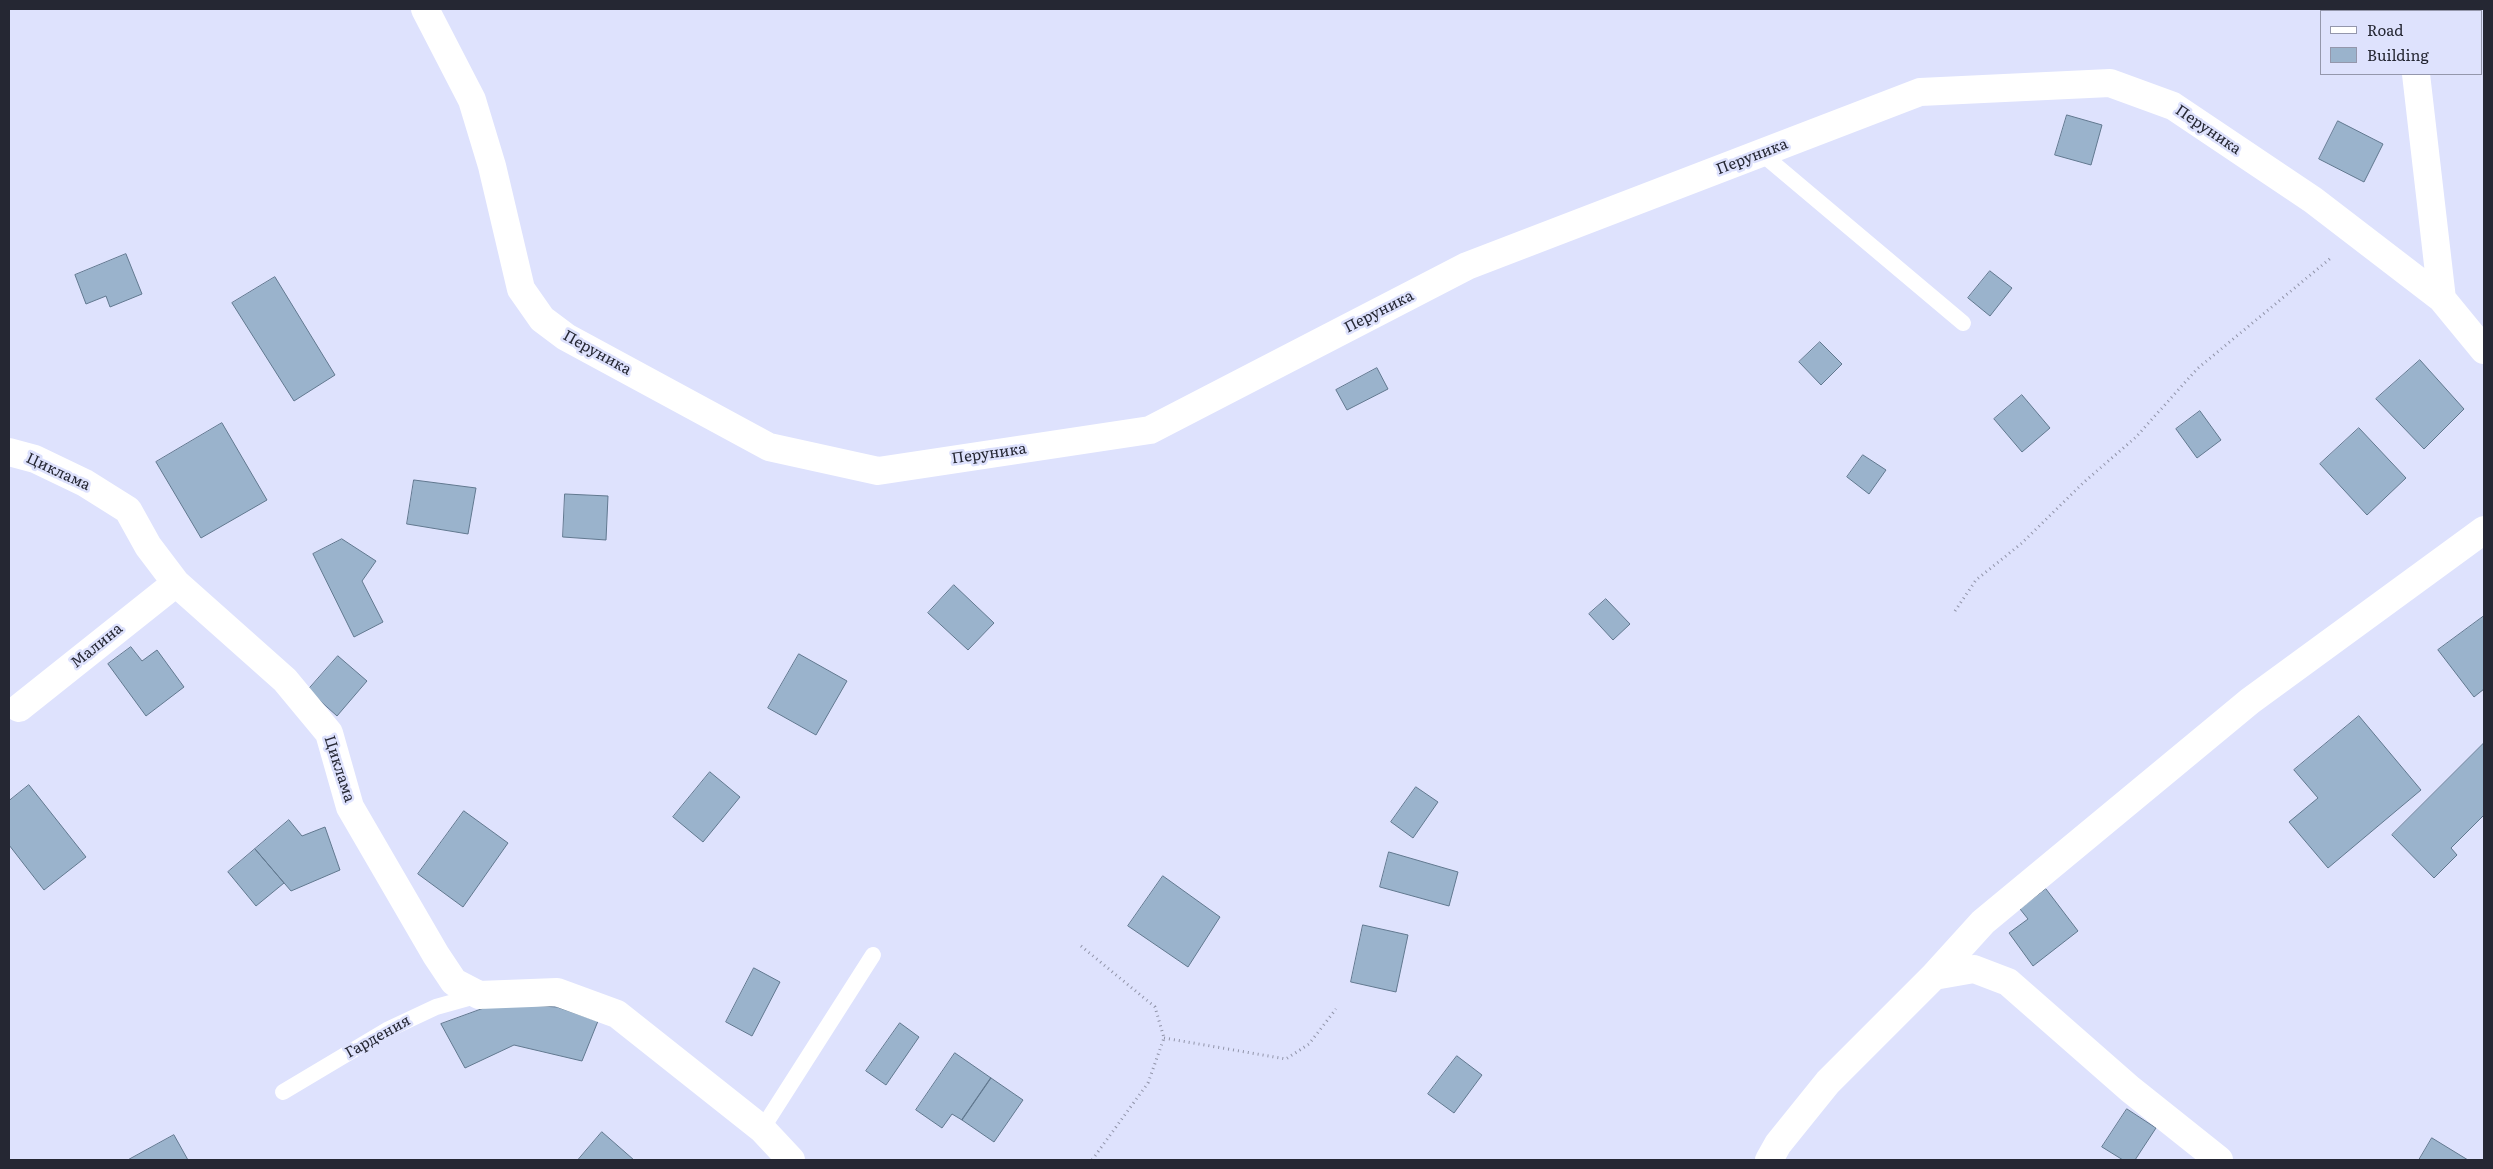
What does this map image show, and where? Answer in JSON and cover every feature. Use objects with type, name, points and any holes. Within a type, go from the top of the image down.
[{"type":"street","name":"Перуника","points":[[425,9],[472,100],[492,166],[521,289],[542,319],[566,337],[769,447],[878,471],[1150,430],[1467,266],[1920,92],[2110,82],[2174,106],[2313,200],[2442,299],[2484,350]]},
{"type":"street","points":[[2416,75],[2442,299]]},
{"type":"street","name":"Циклама","points":[[9,452],[35,460],[85,483],[128,510],[148,546],[176,583],[285,680],[329,733],[350,807],[454,982],[479,995],[557,992],[617,1014],[762,1129],[791,1160]]},
{"type":"street","points":[[1769,1160],[1778,1144],[1828,1082],[1934,976],[1983,922],[2250,701],[2484,530]]},
{"type":"street","name":"Малина","points":[[19,708],[176,583]]},
{"type":"street","points":[[1934,976],[1974,968],[2008,982],[2130,1090],[2219,1160]]},
{"type":"lane","points":[[1761,153],[1962,323]]},
{"type":"lane","points":[[762,1129],[873,955]]},
{"type":"lane","name":"Гардения","points":[[283,1092],[387,1030],[436,1007],[479,995]]},
{"type":"path","points":[[1955,611],[1976,580],[2022,543],[2083,483],[2136,437],[2197,369],[2358,235]]},
{"type":"path","points":[[1081,946],[1154,1007],[1164,1038],[1148,1083],[1092,1160]]},
{"type":"path","points":[[1164,1038],[1286,1059],[1309,1044],[1336,1009]]},
{"type":"building","points":[[2067,115],[2102,125],[2091,165],[2055,155]]},
{"type":"building","points":[[2338,121],[2383,144],[2364,182],[2319,159]]},
{"type":"building","points":[[126,254],[142,294],[110,307],[106,296],[86,304],[75,275]]},
{"type":"building","points":[[1990,271],[2012,288],[1990,316],[1968,298]]},
{"type":"building","points":[[275,277],[335,375],[294,401],[232,303]]},
{"type":"building","points":[[1820,342],[1842,364],[1821,385],[1799,362]]},
{"type":"building","points":[[2420,360],[2464,409],[2424,449],[2376,399]]},
{"type":"building","points":[[1377,368],[1388,389],[1347,410],[1336,390]]},
{"type":"building","points":[[2022,395],[2050,428],[2022,452],[1994,419]]},
{"type":"building","points":[[2200,411],[2221,440],[2197,458],[2176,429]]},
{"type":"building","points":[[222,423],[267,500],[201,538],[156,462]]},
{"type":"building","points":[[2359,428],[2406,478],[2367,515],[2320,464]]},
{"type":"building","points":[[1863,455],[1886,470],[1869,494],[1847,477]]},
{"type":"building","points":[[414,480],[476,488],[468,534],[407,524]]},
{"type":"building","points":[[565,494],[608,496],[606,540],[563,537]]},
{"type":"building","points":[[342,539],[376,561],[362,581],[383,622],[354,637],[313,554]]},
{"type":"building","points":[[954,585],[994,623],[968,650],[928,613]]},
{"type":"building","points":[[1606,599],[1630,624],[1613,640],[1589,614]]},
{"type":"building","points":[[2484,616],[2484,689],[2474,697],[2438,650]]},
{"type":"building","points":[[131,647],[142,661],[157,650],[184,687],[146,716],[108,664]]},
{"type":"building","points":[[799,654],[847,681],[816,735],[768,708]]},
{"type":"building","points":[[338,656],[367,681],[337,716],[308,690]]},
{"type":"building","points":[[2359,716],[2421,790],[2328,868],[2289,822],[2318,798],[2294,770]]},
{"type":"building","points":[[2484,743],[2484,815],[2451,848],[2457,855],[2434,878],[2392,835]]},
{"type":"building","points":[[710,772],[740,797],[703,842],[673,817]]},
{"type":"building","points":[[29,785],[86,857],[44,890],[9,845],[9,801]]},
{"type":"building","points":[[1416,787],[1438,802],[1413,838],[1391,822]]},
{"type":"building","points":[[464,811],[508,843],[463,907],[418,874]]},
{"type":"building","points":[[289,820],[302,836],[325,827],[340,870],[291,891],[255,849]]},
{"type":"building","points":[[255,849],[284,883],[256,906],[228,872]]},
{"type":"building","points":[[1389,852],[1458,872],[1449,906],[1380,887]]},
{"type":"building","points":[[1163,876],[1220,917],[1188,967],[1128,926]]},
{"type":"building","points":[[2046,889],[2078,931],[2033,966],[2009,933],[2028,919],[2020,909]]},
{"type":"building","points":[[1363,925],[1408,935],[1396,992],[1351,982]]},
{"type":"building","points":[[754,968],[780,982],[752,1036],[726,1022]]},
{"type":"building","points":[[498,1003],[557,1007],[598,1021],[582,1061],[514,1045],[465,1068],[441,1024]]},
{"type":"building","points":[[900,1023],[919,1037],[886,1085],[866,1071]]},
{"type":"building","points":[[955,1053],[991,1078],[962,1120],[952,1114],[942,1128],[916,1110]]},
{"type":"building","points":[[1457,1056],[1482,1075],[1454,1113],[1428,1094]]},
{"type":"building","points":[[991,1078],[1023,1100],[994,1142],[962,1120]]},
{"type":"building","points":[[2127,1109],[2156,1128],[2135,1160],[2123,1160],[2102,1147]]},
{"type":"building","points":[[602,1132],[634,1160],[578,1160]]},
{"type":"building","points":[[174,1135],[188,1160],[128,1160]]},
{"type":"building","points":[[2432,1138],[2468,1160],[2419,1160]]}]
